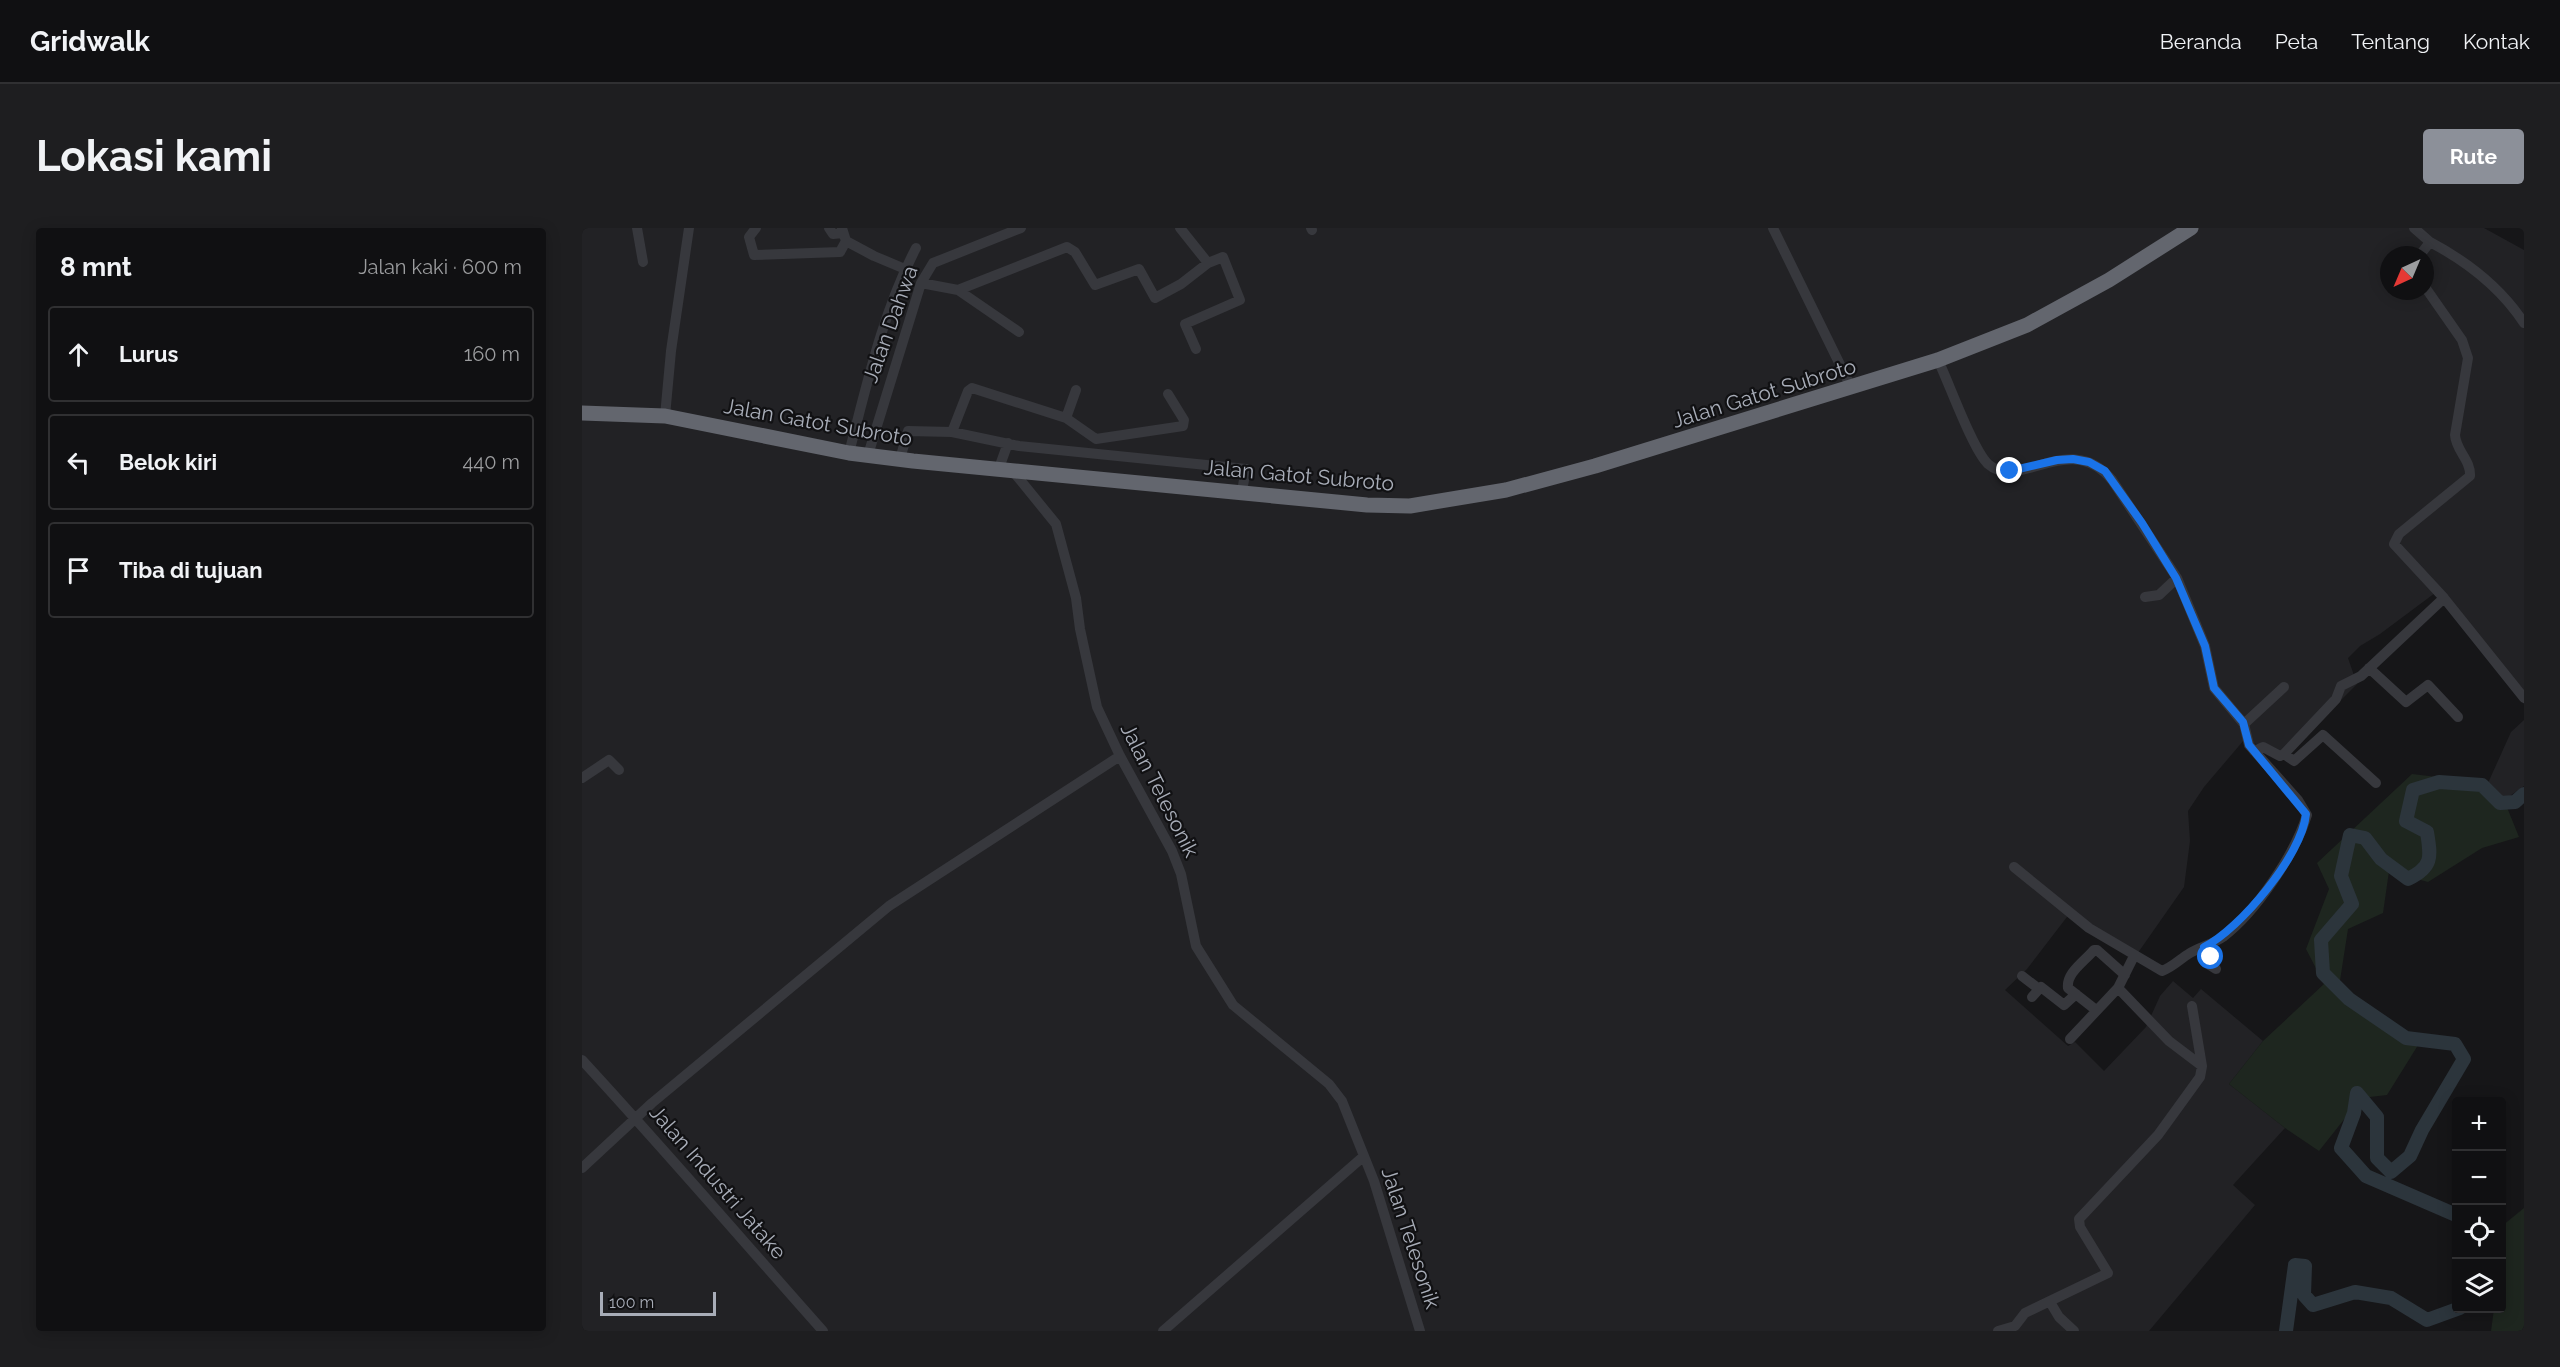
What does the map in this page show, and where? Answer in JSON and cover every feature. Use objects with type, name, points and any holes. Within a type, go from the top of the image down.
[{"type":"highway","name":"Jalan Gatot Subroto","points":[[582,413],[665,416],[849,453],[900,459],[1367,505],[1410,506],[1485,494],[1595,466],[1938,360],[2027,325],[2109,280],[2191,228]]},
{"type":"street","points":[[637,228],[643,262]]},
{"type":"street","points":[[665,416],[679,292],[689,228]]},
{"type":"street","points":[[756,228],[749,237],[754,255],[838,252],[842,251],[843,234]]},
{"type":"street","points":[[829,228],[833,234],[843,234],[874,256],[905,269]]},
{"type":"street","name":"Jalan Dahwa","points":[[868,455],[921,283],[933,263],[1021,228]]},
{"type":"street","points":[[1180,228],[1208,263]]},
{"type":"street","points":[[1773,228],[1851,387]]},
{"type":"street","points":[[2414,228],[2430,242],[2456,256],[2480,275],[2516,310],[2524,323]]},
{"type":"street","points":[[2427,246],[2430,242]]},
{"type":"street","points":[[958,290],[1062,247],[1075,252],[1095,285],[1139,269],[1154,298],[1181,284],[1208,263],[1223,257],[1240,300],[1185,324],[1196,349]]},
{"type":"street","points":[[849,453],[871,368],[905,269],[916,248]]},
{"type":"street","points":[[921,283],[958,290],[1019,332]]},
{"type":"street","points":[[2434,300],[2466,349],[2468,368],[2455,441],[2470,469],[2470,476],[2399,534],[2394,544],[2444,598],[2524,698]]},
{"type":"street","points":[[1938,360],[1977,448],[1990,466],[2010,471],[2057,460],[2073,459],[2098,466],[2105,471],[2130,505],[2176,578],[2205,646],[2214,688],[2244,724],[2247,742],[2298,800],[2307,817],[2293,850],[2278,874],[2232,928],[2162,971],[2089,928],[2014,867]]},
{"type":"street","points":[[952,432],[972,388],[1066,418],[1096,439],[1183,426],[1184,420],[1168,394]]},
{"type":"street","points":[[1066,418],[1076,390]]},
{"type":"street","points":[[900,459],[908,431],[952,432],[1008,443],[1246,470],[1242,491]]},
{"type":"street","points":[[1005,469],[1008,443]]},
{"type":"street","name":"Jalan Telesonik","points":[[1005,469],[1034,494],[1059,532],[1077,598],[1092,692],[1120,756],[1172,850],[1181,874],[1193,937],[1204,963],[1241,1013],[1334,1090],[1346,1110],[1364,1156],[1420,1331]]},
{"type":"street","points":[[2145,597],[2159,595],[2176,578]]},
{"type":"street","points":[[2254,751],[2263,747],[2280,756],[2284,754],[2336,699],[2341,686],[2361,676],[2444,598]]},
{"type":"street","points":[[2369,668],[2406,702],[2428,685],[2457,717]]},
{"type":"street","points":[[2244,724],[2284,687]]},
{"type":"street","points":[[2284,754],[2294,761],[2322,735],[2376,783]]},
{"type":"street","points":[[582,1168],[636,1117],[889,906],[1120,756]]},
{"type":"street","points":[[582,778],[609,760],[619,770]]},
{"type":"street","points":[[2204,947],[2211,956],[2208,964],[2216,969]]},
{"type":"street","points":[[2097,1010],[2068,988],[2068,978],[2094,950],[2109,959],[2112,966],[2125,975]]},
{"type":"street","points":[[2070,1040],[2118,988],[2134,956]]},
{"type":"street","points":[[2179,961],[2188,968]]},
{"type":"street","points":[[2022,976],[2035,993],[2043,987],[2064,1005],[2076,994]]},
{"type":"street","points":[[2118,988],[2126,999],[2169,1041],[2202,1066]]},
{"type":"street","points":[[1998,1331],[2015,1326],[2025,1313],[2108,1273],[2080,1227],[2079,1220],[2158,1135],[2200,1077],[2202,1066],[2192,1006]]},
{"type":"street","name":"Jalan Industri Jatake","points":[[582,1060],[636,1117],[723,1219],[824,1331]]},
{"type":"street","name":"Jalan Telesonik","points":[[1165,1331],[1364,1156]]},
{"type":"street","points":[[2050,1302],[2059,1317],[2074,1331]]},
{"type":"shaded area","points":[[582,228],[2484,228],[2524,250],[2524,704],[2435,593],[2360,646],[2348,658],[2357,684],[2287,754],[2244,740],[2204,787],[2188,811],[2190,841],[2184,887],[2135,957],[2070,913],[2027,969],[2005,990],[2068,1046],[2075,1042],[2104,1071],[2146,1027],[2160,996],[2173,981],[2193,998],[2201,989],[2263,1041],[2229,1084],[2285,1128],[2233,1185],[2255,1205],[2149,1331],[582,1331]]},
{"type":"shaded area","points":[[2524,720],[2524,786],[2504,800],[2488,783],[2511,732]]},
{"type":"shaded area","points":[[2412,774],[2488,783],[2504,800],[2519,837],[2482,848],[2428,882],[2389,871],[2383,913],[2348,929],[2339,987],[2420,1042],[2387,1095],[2361,1098],[2319,1151],[2285,1128],[2229,1084],[2263,1041],[2324,984],[2306,949],[2329,889],[2317,863]]},
{"type":"shaded area","points":[[2524,1208],[2524,1331],[2491,1331],[2493,1313],[2506,1313],[2506,1223]]},
{"type":"waterway","points":[[2452,1213],[2366,1176],[2341,1148],[2354,1113],[2357,1093],[2377,1117],[2377,1158],[2391,1172],[2410,1156],[2422,1130],[2464,1059],[2455,1044],[2406,1038],[2349,999],[2323,973],[2321,940],[2352,904],[2341,876],[2350,835],[2365,838],[2381,859],[2408,879],[2422,870],[2429,855],[2427,832],[2406,821],[2413,790],[2439,782],[2482,785],[2500,803],[2515,802],[2524,794]]},
{"type":"waterway","points":[[2286,1331],[2295,1265],[2305,1266],[2304,1295],[2313,1305],[2355,1292],[2391,1298],[2427,1320],[2452,1311]]},
{"type":"route","points":[[2010,471],[2057,460],[2073,459],[2089,462],[2105,471],[2142,523],[2176,578],[2199,627],[2209,656],[2211,678],[2217,694],[2243,722],[2249,745],[2298,800],[2306,814],[2307,817],[2293,850],[2278,874],[2243,917],[2223,937],[2204,947],[2211,957]]}]
